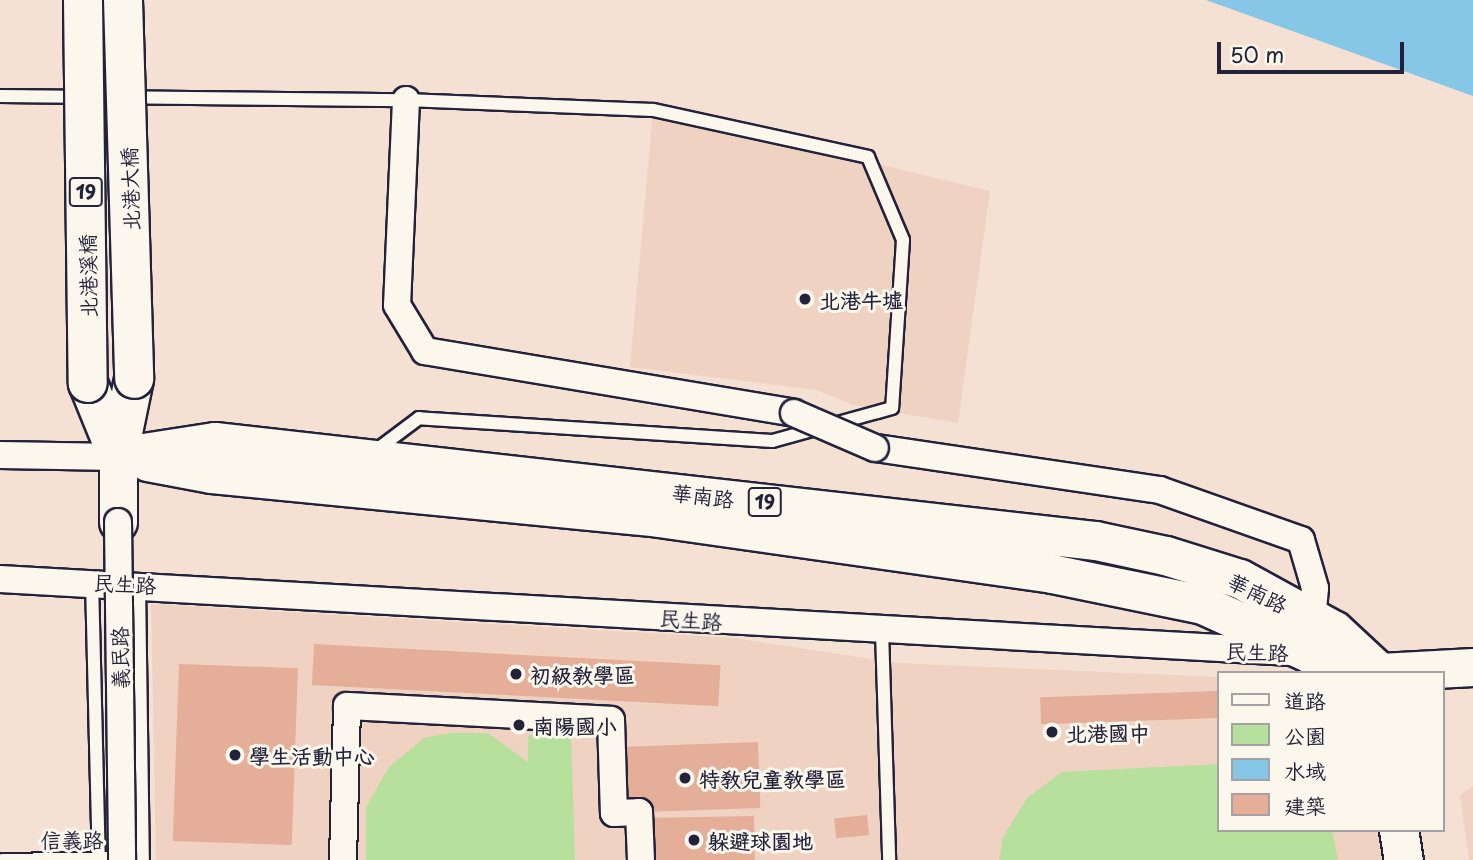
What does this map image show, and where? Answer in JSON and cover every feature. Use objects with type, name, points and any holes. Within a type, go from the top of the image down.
[{"type":"main road","name":"北港溪橋","points":[[83,0],[88,383],[118,457]]},
{"type":"main road","name":"北港大橋","points":[[118,457],[134,379],[124,0]]},
{"type":"main road","name":"華南路","points":[[118,457],[215,442],[368,457],[1096,541],[1166,556],[1240,579],[1320,648]]},
{"type":"main road","name":"華南路","points":[[118,457],[212,474],[660,518],[1052,574],[1203,605],[1320,648]]},
{"type":"main road","name":"義民路","points":[[118,457],[118,522]]},
{"type":"main road","name":"華南路","points":[[1320,648],[1335,631],[1379,671]]},
{"type":"main road","points":[[1412,671],[1473,667]]},
{"type":"main road","points":[[1445,692],[1473,693]]},
{"type":"main road","points":[[1399,832],[1404,860]]},
{"type":"main road","points":[[1425,832],[1429,860]]},
{"type":"street","points":[[406,100],[397,305],[425,351],[794,413],[875,448],[1160,490],[1301,540],[1315,588],[1320,648]]},
{"type":"street","points":[[0,455],[118,457]]},
{"type":"street","name":"義民路","points":[[118,522],[121,859]]},
{"type":"street","name":"民生路","points":[[0,579],[139,583],[881,631],[1320,648]]},
{"type":"street","points":[[342,860],[347,706],[611,720],[614,813],[639,812],[641,860]]},
{"type":"lane","points":[[0,96],[406,100],[653,110],[868,157],[904,240],[892,408],[772,441],[419,418],[368,457]]},
{"type":"lane","name":"義民路","points":[[92,581],[121,859]]},
{"type":"lane","name":"義民路","points":[[121,859],[139,583]]},
{"type":"lane","points":[[881,631],[889,860]]},
{"type":"lane","name":"信義路","points":[[2,860],[121,859]]},
{"type":"shaded area","name":"北港牛墟","points":[[653,110],[990,191],[958,423],[853,405],[817,390],[630,367]]},
{"type":"shaded area","name":"南陽國小","points":[[151,604],[734,638],[898,663],[1218,677],[1218,832],[1388,832],[1392,860],[156,860]]},
{"type":"shaded area","points":[[1473,786],[1473,860],[1469,860],[1460,795]]},
{"type":"green space","points":[[450,733],[488,733],[528,762],[528,735],[571,734],[575,860],[366,860],[366,807],[389,767],[424,738]]},
{"type":"green space","points":[[1218,764],[1218,832],[1332,832],[1338,860],[999,860],[1003,837],[1027,798],[1062,772]]},
{"type":"water","points":[[1206,0],[1473,0],[1473,96]]},
{"type":"building","name":"初級教學區","points":[[314,644],[720,665],[718,706],[312,685]]},
{"type":"building","name":"學生活動中心","points":[[179,664],[298,668],[292,845],[173,841]]},
{"type":"building","points":[[1217,691],[1218,718],[1041,724],[1040,697]]},
{"type":"building","name":"特教兒童教學區","points":[[758,742],[760,808],[613,813],[611,747]]},
{"type":"building","points":[[867,815],[869,835],[836,838],[834,818]]},
{"type":"building","name":"躲避球園地","points":[[754,816],[755,860],[633,860],[632,818]]},
{"type":"place","name":"北港牛墟","points":[[805,299]]},
{"type":"place","name":"初級教學區","points":[[516,674]]},
{"type":"place","name":"南陽國小","points":[[519,725]]},
{"type":"place","name":"北港國中","points":[[1052,732]]},
{"type":"place","name":"學生活動中心","points":[[235,755]]},
{"type":"place","name":"特教兒童教學區","points":[[685,778]]},
{"type":"place","name":"躲避球園地","points":[[694,840]]}]
